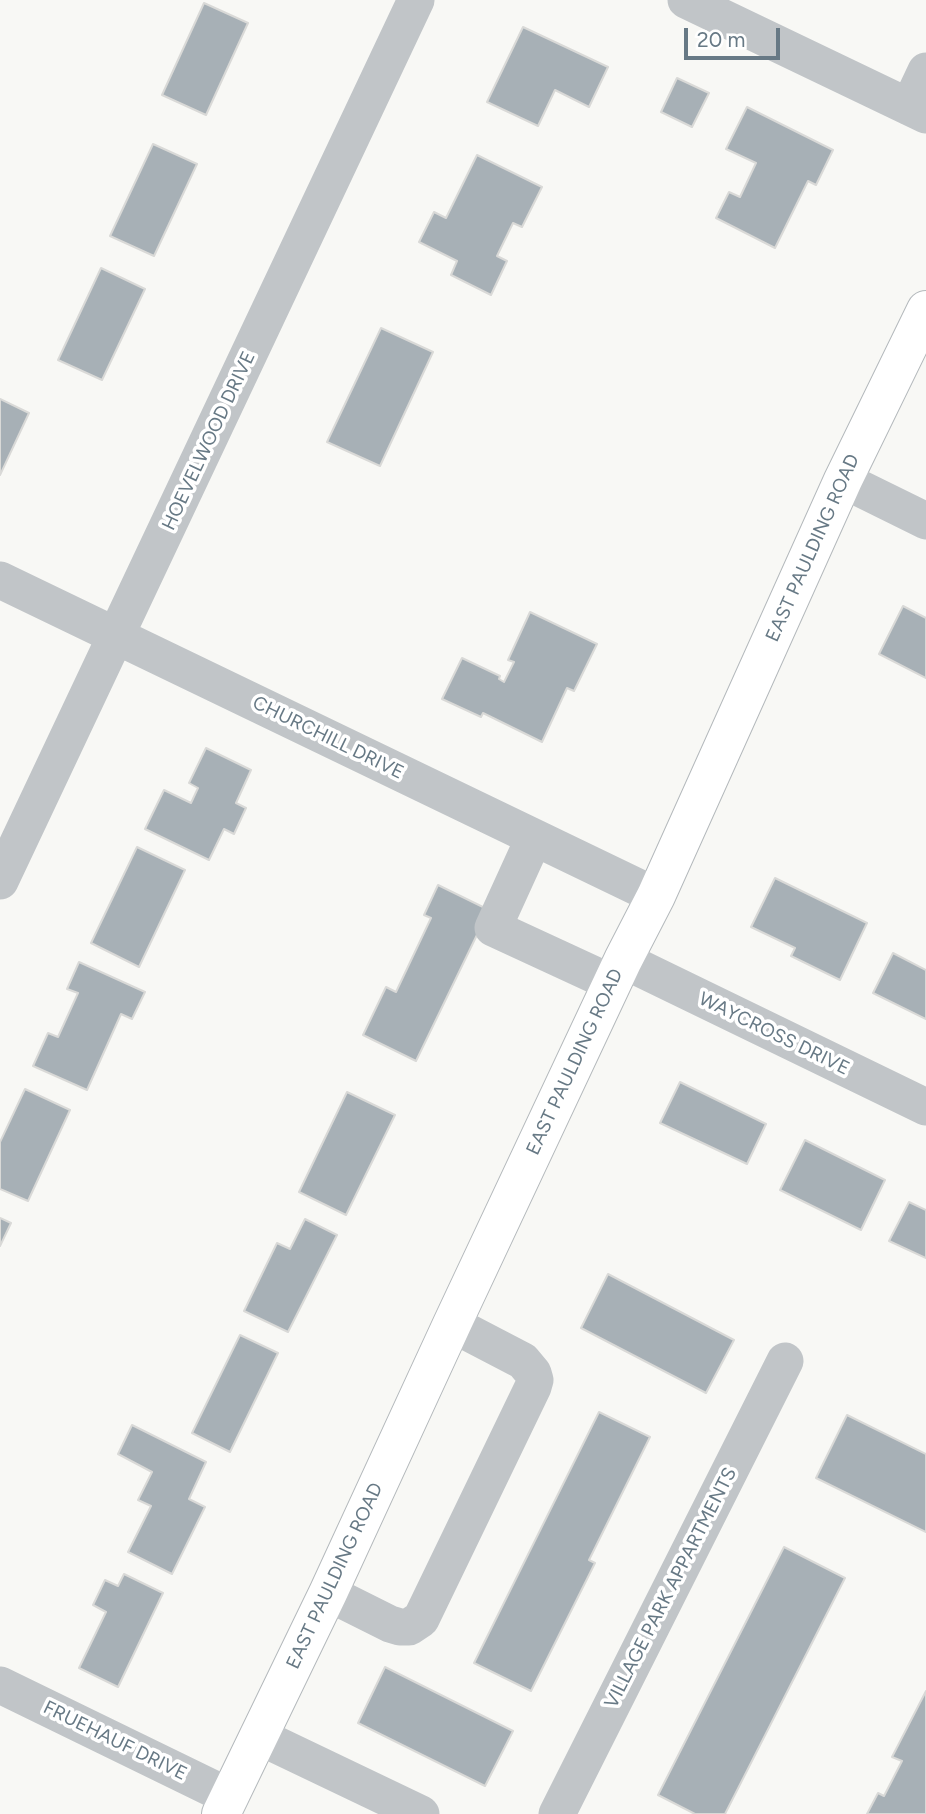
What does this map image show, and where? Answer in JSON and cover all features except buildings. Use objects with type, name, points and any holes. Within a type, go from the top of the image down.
[{"type":"main road","name":"EAST PAULDING ROAD","points":[[225,1805],[328,1593],[452,1324],[656,896],[842,480],[926,310]]},
{"type":"street","name":"HOEVELWOOD DRIVE","points":[[0,881],[416,0]]},
{"type":"street","points":[[685,0],[918,111],[926,71]]},
{"type":"street","points":[[842,480],[926,521]]},
{"type":"street","name":"CHURCHILL DRIVE","points":[[0,580],[656,896]]},
{"type":"street","name":"WAYCROSS DRIVE","points":[[534,838],[493,928],[618,972],[926,1107]]},
{"type":"street","points":[[328,1593],[400,1627],[409,1627],[421,1619],[533,1387],[533,1373],[523,1361],[452,1324]]},
{"type":"street","name":"VILLAGE PARK APPARTMENTS","points":[[557,1814],[785,1361]]},
{"type":"street","name":"FRUEHAUF DRIVE","points":[[0,1685],[225,1805]]},
{"type":"street","points":[[258,1736],[421,1814]]}]
